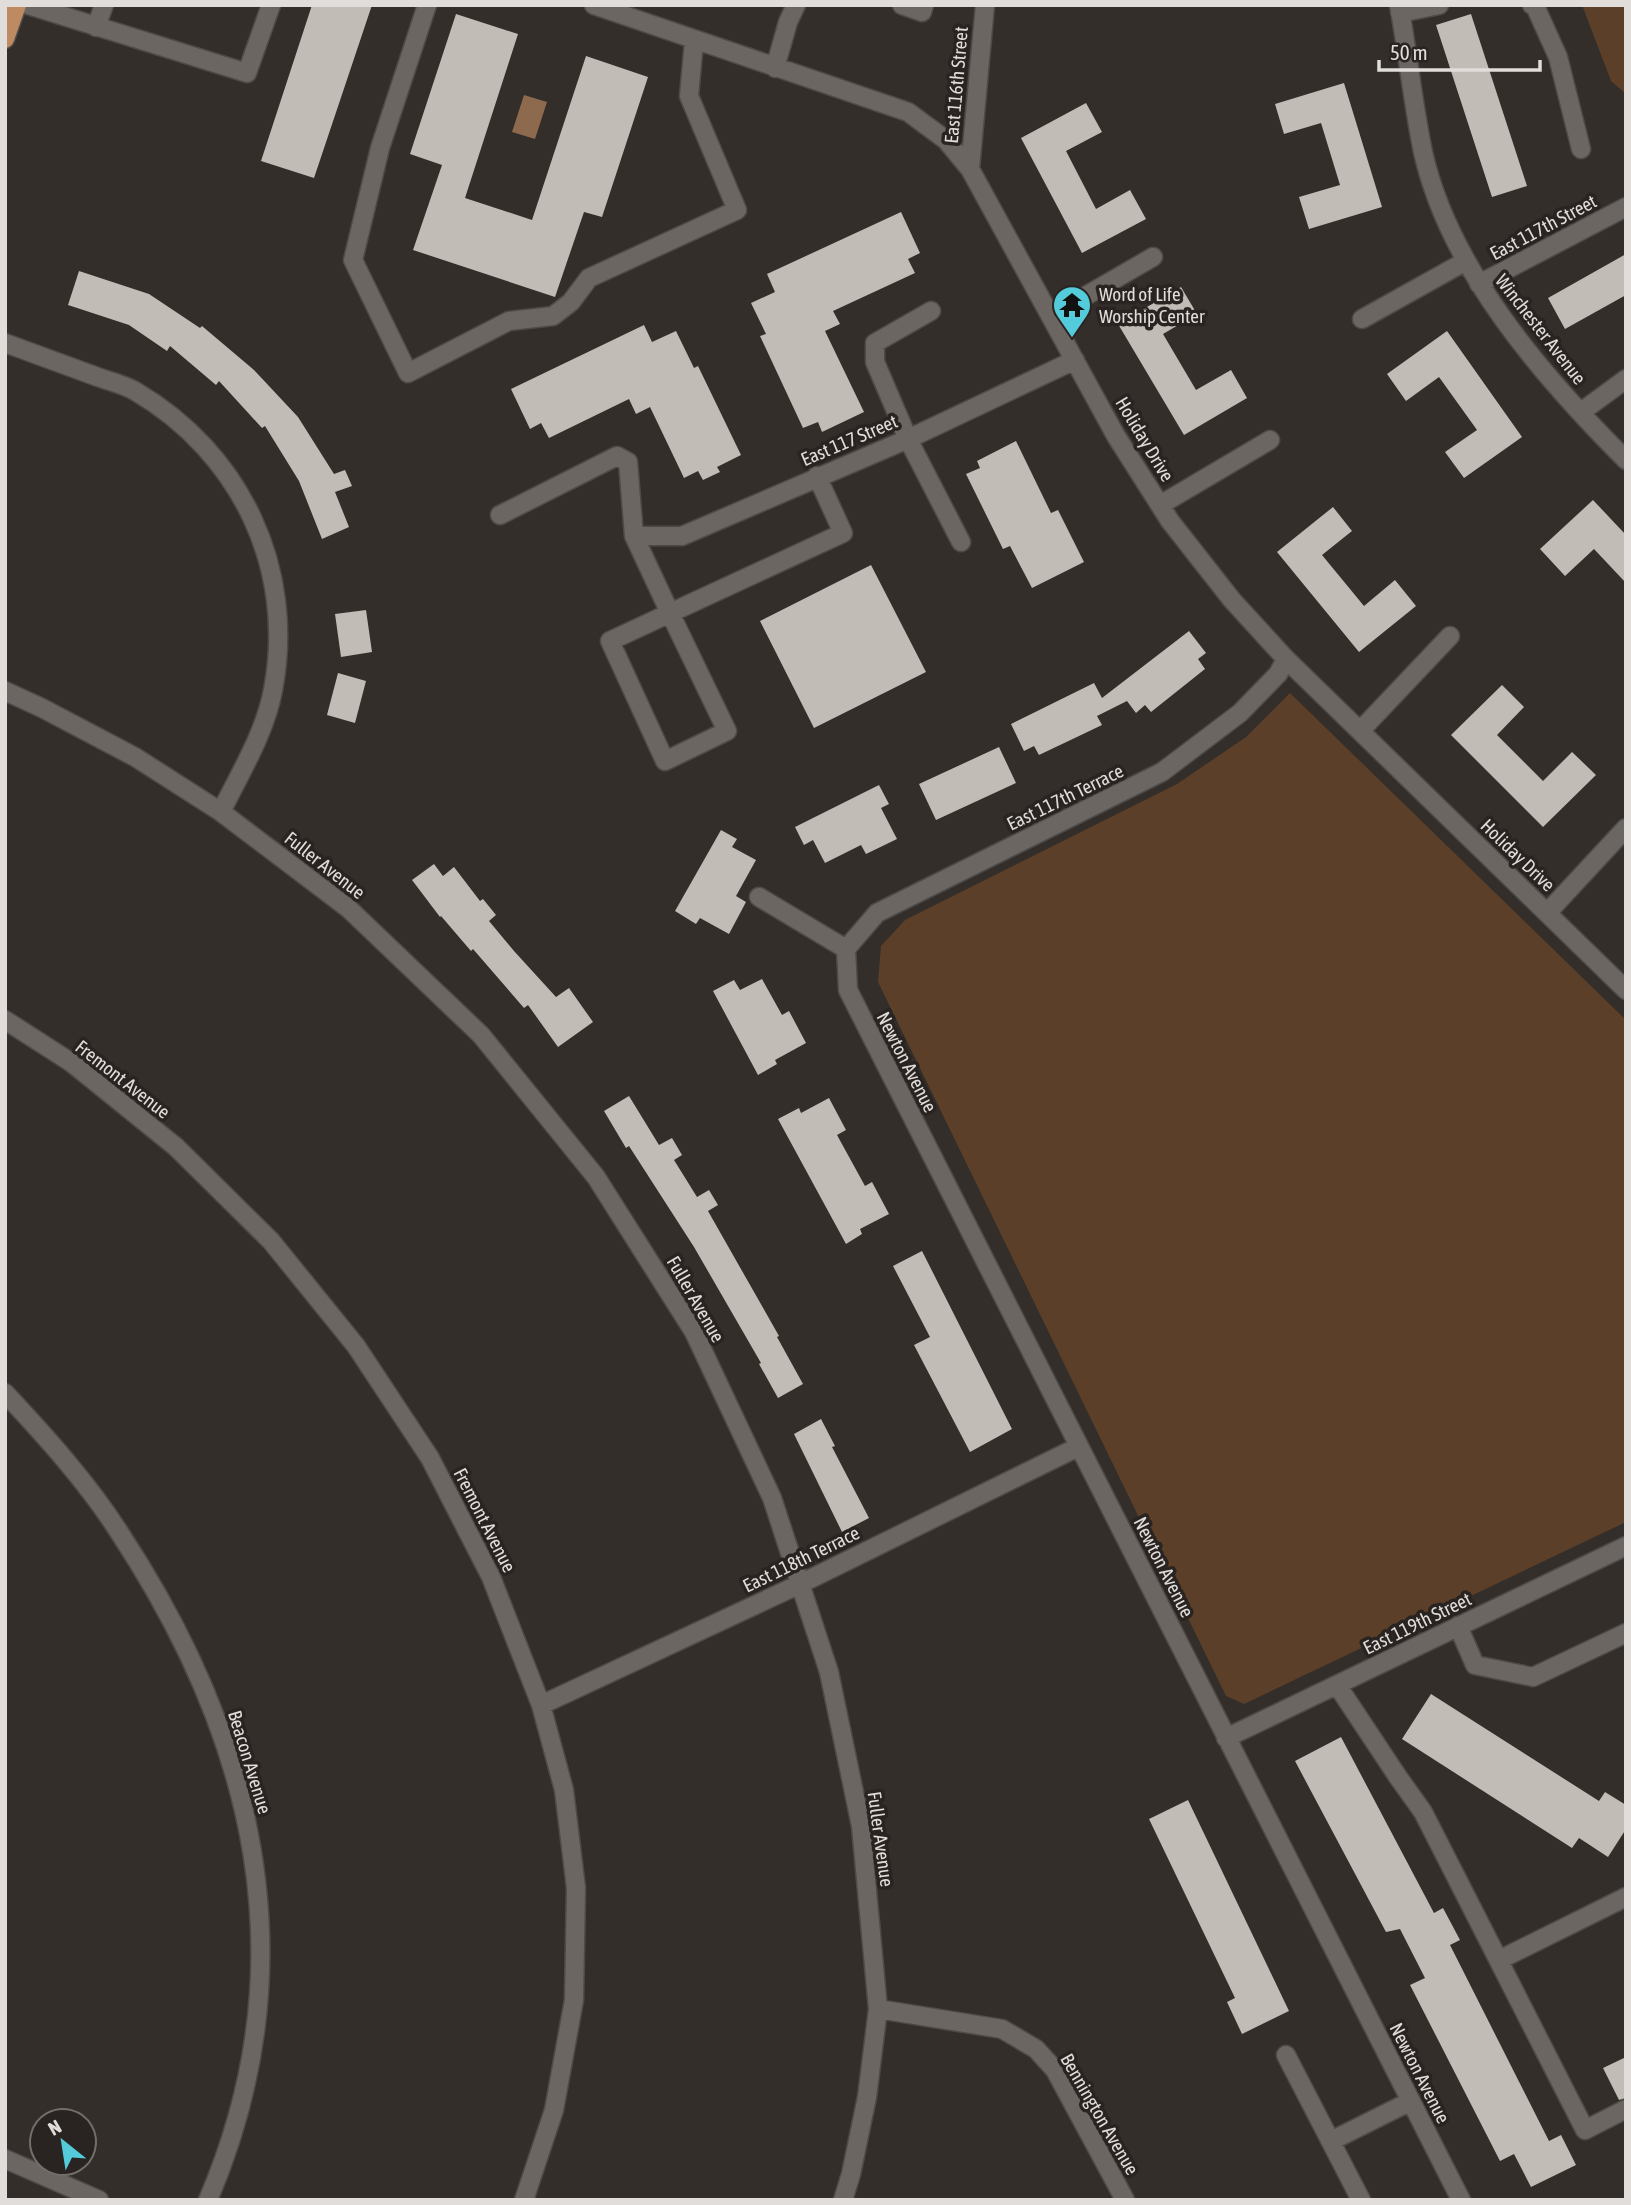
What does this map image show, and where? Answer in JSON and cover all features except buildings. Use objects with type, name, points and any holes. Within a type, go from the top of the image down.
[{"type":"main road","points":[[5,39],[17,5]]},
{"type":"street","points":[[28,5],[247,74],[271,5]]},
{"type":"street","points":[[96,27],[104,5]]},
{"type":"street","points":[[427,5],[380,148],[353,260],[408,373],[509,321],[553,316],[570,302],[589,278],[737,210],[689,96],[694,41]]},
{"type":"street","name":"Holiday Drive","points":[[594,5],[908,112],[946,140],[970,169],[1116,436],[1160,505],[1232,600],[1286,659],[1626,989]]},
{"type":"street","points":[[775,68],[796,5]]},
{"type":"street","points":[[902,5],[922,12],[924,5]]},
{"type":"street","name":"East 116th Street","points":[[970,169],[985,5]]},
{"type":"street","points":[[1399,9],[1438,5]]},
{"type":"street","points":[[1532,5],[1535,6],[1558,57],[1581,149]]},
{"type":"street","name":"Winchester Avenue","points":[[1399,9],[1424,154],[1443,214],[1466,261],[1504,320],[1581,412],[1626,460]]},
{"type":"street","name":"East 117th Street","points":[[1479,284],[1626,206]]},
{"type":"street","points":[[1051,316],[1153,257]]},
{"type":"street","points":[[1362,319],[1466,261]]},
{"type":"street","points":[[931,311],[875,343],[874,362],[908,439],[961,542]]},
{"type":"street","points":[[5,343],[134,390],[196,435],[238,488],[269,558],[278,605],[279,643],[273,691],[262,728],[221,812]]},
{"type":"street","name":"East 117 Street","points":[[634,536],[682,536],[908,439],[1075,360]]},
{"type":"street","points":[[1581,412],[1626,379]]},
{"type":"street","points":[[1160,505],[1270,440]]},
{"type":"street","points":[[500,515],[617,456],[628,463],[634,536],[670,613],[727,731],[665,761],[610,642],[670,613],[844,533],[817,477]]},
{"type":"street","points":[[1360,731],[1450,636]]},
{"type":"street","name":"East 117th Terrace","points":[[846,949],[877,913],[1162,772],[1240,713],[1278,674],[1286,659]]},
{"type":"street","name":"Fuller Avenue","points":[[5,691],[135,757],[221,812],[348,908],[481,1035],[596,1177],[694,1332],[772,1498],[830,1672],[861,1826],[878,2008],[867,2096],[843,2200]]},
{"type":"street","points":[[1546,913],[1626,828]]},
{"type":"street","points":[[759,897],[846,949]]},
{"type":"street","name":"Newton Avenue","points":[[846,949],[848,990],[1461,2200]]},
{"type":"street","name":"Fremont Avenue","points":[[5,1020],[72,1063],[176,1147],[271,1241],[356,1346],[430,1458],[491,1577],[541,1705],[564,1790],[576,1888],[574,2000],[554,2110],[524,2200]]},
{"type":"street","name":"Beacon Avenue","points":[[5,1393],[60,1453],[119,1531],[162,1602],[210,1702],[241,1794],[254,1857],[261,1932],[259,2006],[246,2091],[224,2162],[208,2200]]},
{"type":"street","name":"East 118th Terrace","points":[[541,1705],[800,1584],[1078,1447]]},
{"type":"street","name":"East 119th Street","points":[[1226,1738],[1626,1546]]},
{"type":"street","points":[[1458,1626],[1475,1665],[1533,1677],[1626,1633]]},
{"type":"street","points":[[1337,1685],[1423,1812],[1585,2130],[1626,2109]]},
{"type":"street","points":[[1499,1960],[1626,1897]]},
{"type":"street","name":"Bennington Avenue","points":[[878,2008],[1002,2029],[1036,2049],[1055,2070],[1125,2200]]},
{"type":"street","points":[[1286,2055],[1361,2200]]},
{"type":"street","points":[[1331,2141],[1410,2101]]},
{"type":"street","points":[[5,2159],[99,2200]]},
{"type":"shaded area","points":[[1582,5],[1626,5],[1626,94],[1611,81]]},
{"type":"shaded area","points":[[524,95],[547,102],[535,139],[512,132]]},
{"type":"shaded area","points":[[1290,693],[1626,1020],[1626,1522],[1244,1704],[1226,1696],[878,982],[881,946],[905,920],[1177,784],[1246,737]]},
{"type":"place","name":"Word of Life Worship Center","points":[[1072,339]]}]
